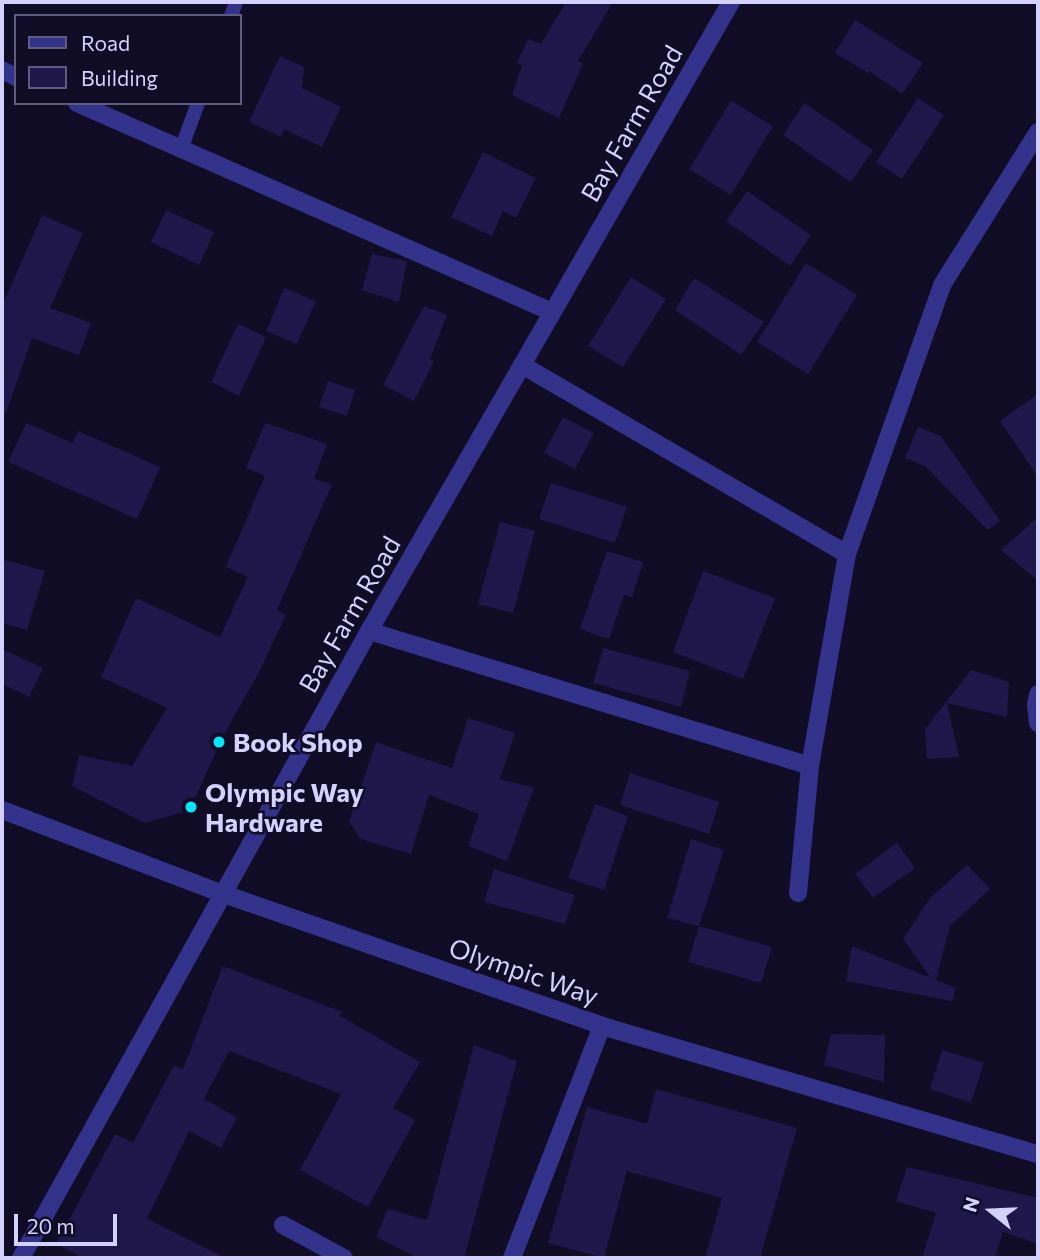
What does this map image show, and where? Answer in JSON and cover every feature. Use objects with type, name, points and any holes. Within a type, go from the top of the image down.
[{"type":"street","name":"Bay Farm Road","points":[[21,1258],[221,893],[369,631],[731,2]]},
{"type":"street","points":[[82,105],[552,312]]},
{"type":"street","points":[[798,893],[810,766],[847,554],[942,285],[1038,132]]},
{"type":"street","points":[[522,365],[847,554]]},
{"type":"street","points":[[369,631],[810,766]]},
{"type":"street","points":[[1038,694],[1038,723]]},
{"type":"street","name":"Olympic Way","points":[[2,810],[221,893],[602,1026],[1038,1154]]},
{"type":"street","points":[[514,1258],[602,1026]]},
{"type":"street","points":[[283,1225],[344,1258]]},
{"type":"lane","points":[[181,149],[197,105]]},
{"type":"building","points":[[566,2],[613,2],[578,61],[583,63],[559,118],[512,95],[522,65],[517,63],[528,39],[541,44]]},
{"type":"building","points":[[855,20],[923,63],[902,94],[870,71],[868,73],[835,53]]},
{"type":"building","points":[[280,56],[304,67],[302,88],[341,107],[322,147],[284,129],[281,137],[249,122]]},
{"type":"building","points":[[918,98],[944,115],[902,179],[876,162]]},
{"type":"building","points":[[731,101],[773,126],[731,195],[689,169]]},
{"type":"building","points":[[804,103],[873,150],[851,182],[783,135]]},
{"type":"building","points":[[483,152],[536,178],[516,218],[503,211],[492,236],[451,217]]},
{"type":"building","points":[[747,191],[811,235],[790,266],[726,221]]},
{"type":"building","points":[[166,210],[214,232],[199,265],[151,242]]},
{"type":"building","points":[[42,215],[83,233],[50,308],[91,323],[79,355],[32,338],[6,413],[2,412],[2,306]]},
{"type":"building","points":[[372,254],[407,261],[399,302],[362,290]]},
{"type":"building","points":[[806,263],[857,295],[808,374],[757,342]]},
{"type":"building","points":[[631,277],[666,299],[623,367],[588,346]]},
{"type":"building","points":[[694,278],[764,322],[741,355],[675,310]]},
{"type":"building","points":[[284,288],[316,301],[297,344],[266,331]]},
{"type":"building","points":[[424,306],[447,315],[430,359],[434,361],[414,401],[383,385]]},
{"type":"building","points":[[238,324],[266,337],[239,396],[211,382]]},
{"type":"building","points":[[328,381],[355,390],[347,416],[319,407]]},
{"type":"building","points":[[1038,394],[1038,477],[1000,421]]},
{"type":"building","points":[[563,417],[594,433],[575,469],[544,453]]},
{"type":"building","points":[[26,423],[73,443],[78,431],[160,467],[137,519],[8,462]]},
{"type":"building","points":[[265,423],[327,444],[314,479],[332,484],[277,610],[286,615],[258,674],[222,738],[190,810],[145,823],[72,786],[79,755],[132,766],[167,708],[101,677],[136,598],[220,637],[248,577],[226,567],[265,476],[246,468]]},
{"type":"building","points":[[918,427],[941,436],[1000,521],[988,530],[925,466],[905,458]]},
{"type":"building","points":[[551,483],[627,507],[615,543],[539,519]]},
{"type":"building","points":[[1038,517],[1038,581],[1001,550]]},
{"type":"building","points":[[500,522],[535,531],[513,613],[478,604]]},
{"type":"building","points":[[607,551],[643,562],[632,597],[624,595],[609,639],[580,629]]},
{"type":"building","points":[[2,559],[45,571],[27,630],[2,623]]},
{"type":"building","points":[[703,571],[775,598],[743,679],[673,652]]},
{"type":"building","points":[[603,648],[690,671],[681,707],[593,683]]},
{"type":"building","points":[[2,649],[43,668],[29,697],[2,684]]},
{"type":"building","points":[[971,670],[1009,682],[1007,717],[947,703],[959,757],[927,759],[925,729]]},
{"type":"building","points":[[468,718],[515,733],[500,779],[534,788],[507,861],[468,846],[479,814],[429,795],[411,854],[361,839],[349,822],[376,742],[452,768]]},
{"type":"building","points":[[630,773],[719,802],[709,834],[620,805]]},
{"type":"building","points":[[595,804],[628,816],[604,890],[568,878]]},
{"type":"building","points":[[691,839],[724,850],[699,926],[667,918]]},
{"type":"building","points":[[897,843],[915,868],[873,898],[855,874]]},
{"type":"building","points":[[967,865],[990,889],[950,926],[936,980],[956,988],[952,1001],[846,981],[852,946],[931,978],[903,939],[930,898]]},
{"type":"building","points":[[494,869],[575,895],[565,924],[484,902]]},
{"type":"building","points":[[699,926],[772,947],[761,983],[688,962]]},
{"type":"building","points":[[223,966],[342,1012],[340,1016],[420,1062],[393,1108],[415,1120],[368,1207],[300,1170],[341,1094],[229,1051],[204,1099],[237,1117],[221,1148],[189,1131],[147,1219],[225,1258],[83,1258],[56,1244],[115,1134],[133,1143],[174,1065],[183,1069]]},
{"type":"building","points":[[831,1034],[885,1035],[884,1082],[824,1065]]},
{"type":"building","points":[[474,1045],[517,1061],[464,1258],[418,1258],[376,1237],[388,1209],[427,1220]]},
{"type":"building","points":[[942,1050],[984,1063],[971,1103],[930,1089]]},
{"type":"building","points":[[656,1089],[797,1128],[760,1258],[705,1258],[722,1198],[627,1171],[604,1258],[548,1243],[587,1107],[647,1124]]},
{"type":"building","points":[[907,1167],[1038,1198],[1038,1244],[1003,1232],[995,1258],[922,1258],[936,1213],[896,1201]]},
{"type":"place","name":"Book Shop","points":[[219,742]]},
{"type":"place","name":"Olympic Way Hardware","points":[[191,807]]}]
